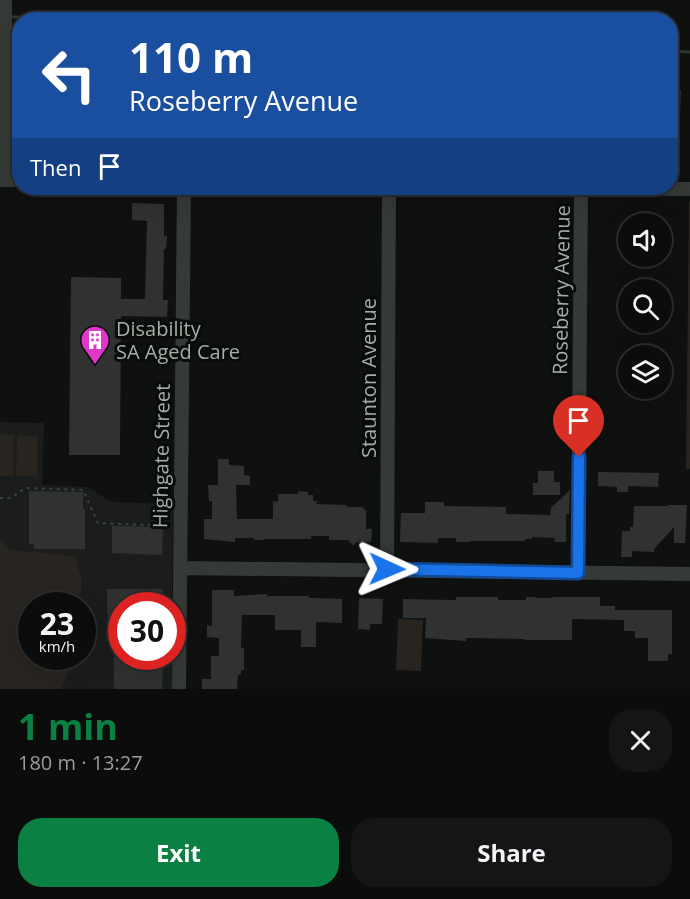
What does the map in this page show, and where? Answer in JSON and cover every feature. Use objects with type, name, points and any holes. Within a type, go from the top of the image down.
[{"type":"street","points":[[2,180],[5,0]]},
{"type":"street","name":"Highgate Street","points":[[179,689],[184,195]]},
{"type":"street","name":"Staunton Avenue","points":[[387,569],[388,195]]},
{"type":"street","name":"Roseberry Avenue","points":[[578,573],[581,195]]},
{"type":"street","points":[[180,568],[690,574]]},
{"type":"path","points":[[0,498],[11,498],[25,488],[83,490],[98,524],[180,526]]},
{"type":"shaded area","points":[[689,202],[690,469],[686,469]]},
{"type":"shaded area","points":[[0,422],[44,423],[42,485],[89,487],[110,502],[173,504],[172,592],[108,592],[108,670],[172,670],[172,689],[0,689]]},
{"type":"shaded area","points":[[0,435],[14,435],[13,476],[0,476]]},
{"type":"shaded area","points":[[17,435],[37,436],[37,477],[16,476]]},
{"type":"shaded area","points":[[0,538],[10,550],[75,556],[82,580],[81,592],[18,592],[18,670],[69,670],[61,689],[0,689]]},
{"type":"shaded area","points":[[398,619],[423,620],[421,671],[396,670]]},
{"type":"building","points":[[678,90],[681,90],[678,143]]},
{"type":"building","name":"Disability SA Aged Care","points":[[132,203],[164,204],[164,236],[167,236],[166,249],[164,249],[163,300],[168,300],[167,317],[121,316],[120,455],[69,455],[71,277],[121,278],[121,299],[145,299],[147,221],[132,220]]},
{"type":"building","points":[[218,459],[229,459],[229,465],[244,466],[244,475],[250,476],[250,485],[236,485],[237,519],[273,519],[273,501],[278,502],[278,494],[308,492],[308,495],[313,495],[313,501],[317,501],[316,504],[362,507],[366,511],[366,529],[372,529],[371,542],[358,542],[354,546],[348,540],[329,540],[329,536],[311,536],[311,539],[264,540],[235,538],[235,542],[204,539],[204,519],[212,519],[212,501],[209,501],[208,485],[218,485]]},
{"type":"building","points":[[538,471],[554,471],[554,482],[560,482],[560,495],[533,495],[533,483],[538,483]]},
{"type":"building","points":[[598,472],[659,473],[658,487],[628,486],[628,492],[617,492],[617,487],[598,486]]},
{"type":"building","points":[[570,490],[569,514],[566,514],[566,542],[554,542],[555,538],[532,537],[525,541],[456,542],[456,538],[438,538],[438,543],[400,542],[401,513],[425,513],[425,502],[444,502],[444,506],[506,507],[506,514],[550,515],[551,508]]},
{"type":"building","points":[[29,491],[83,492],[85,549],[34,549],[34,544],[29,544]]},
{"type":"building","points":[[687,505],[685,543],[674,543],[674,527],[654,549],[654,552],[632,551],[632,557],[621,557],[622,531],[630,531],[630,527],[633,527],[634,506]]},
{"type":"building","points":[[112,526],[163,527],[162,555],[112,553]]},
{"type":"building","points":[[107,589],[163,589],[163,592],[108,592],[108,638]]},
{"type":"building","points":[[212,590],[234,590],[234,596],[267,594],[267,596],[342,599],[342,623],[316,622],[316,647],[301,647],[301,630],[275,630],[275,615],[242,615],[241,648],[244,648],[244,670],[241,670],[241,675],[238,675],[237,689],[202,689],[202,679],[211,679],[211,656],[219,656],[219,638],[207,637],[207,625],[212,626]]},
{"type":"building","points":[[456,597],[526,600],[526,597],[600,597],[600,606],[615,606],[615,610],[672,610],[672,654],[668,654],[668,661],[648,661],[648,638],[635,638],[635,631],[624,631],[624,620],[572,619],[572,640],[466,638],[466,641],[425,638],[426,618],[403,618],[403,599],[456,600]]},
{"type":"building","points":[[359,598],[383,599],[382,624],[370,624],[370,630],[358,629]]},
{"type":"building","points":[[114,670],[163,670],[162,689],[114,689]]},
{"type":"waterway","points":[[678,51],[690,52]]},
{"type":"place","name":"Disability SA Aged Care","points":[[95,366]]},
{"type":"route","points":[[387,569],[578,573],[579,457]]}]
